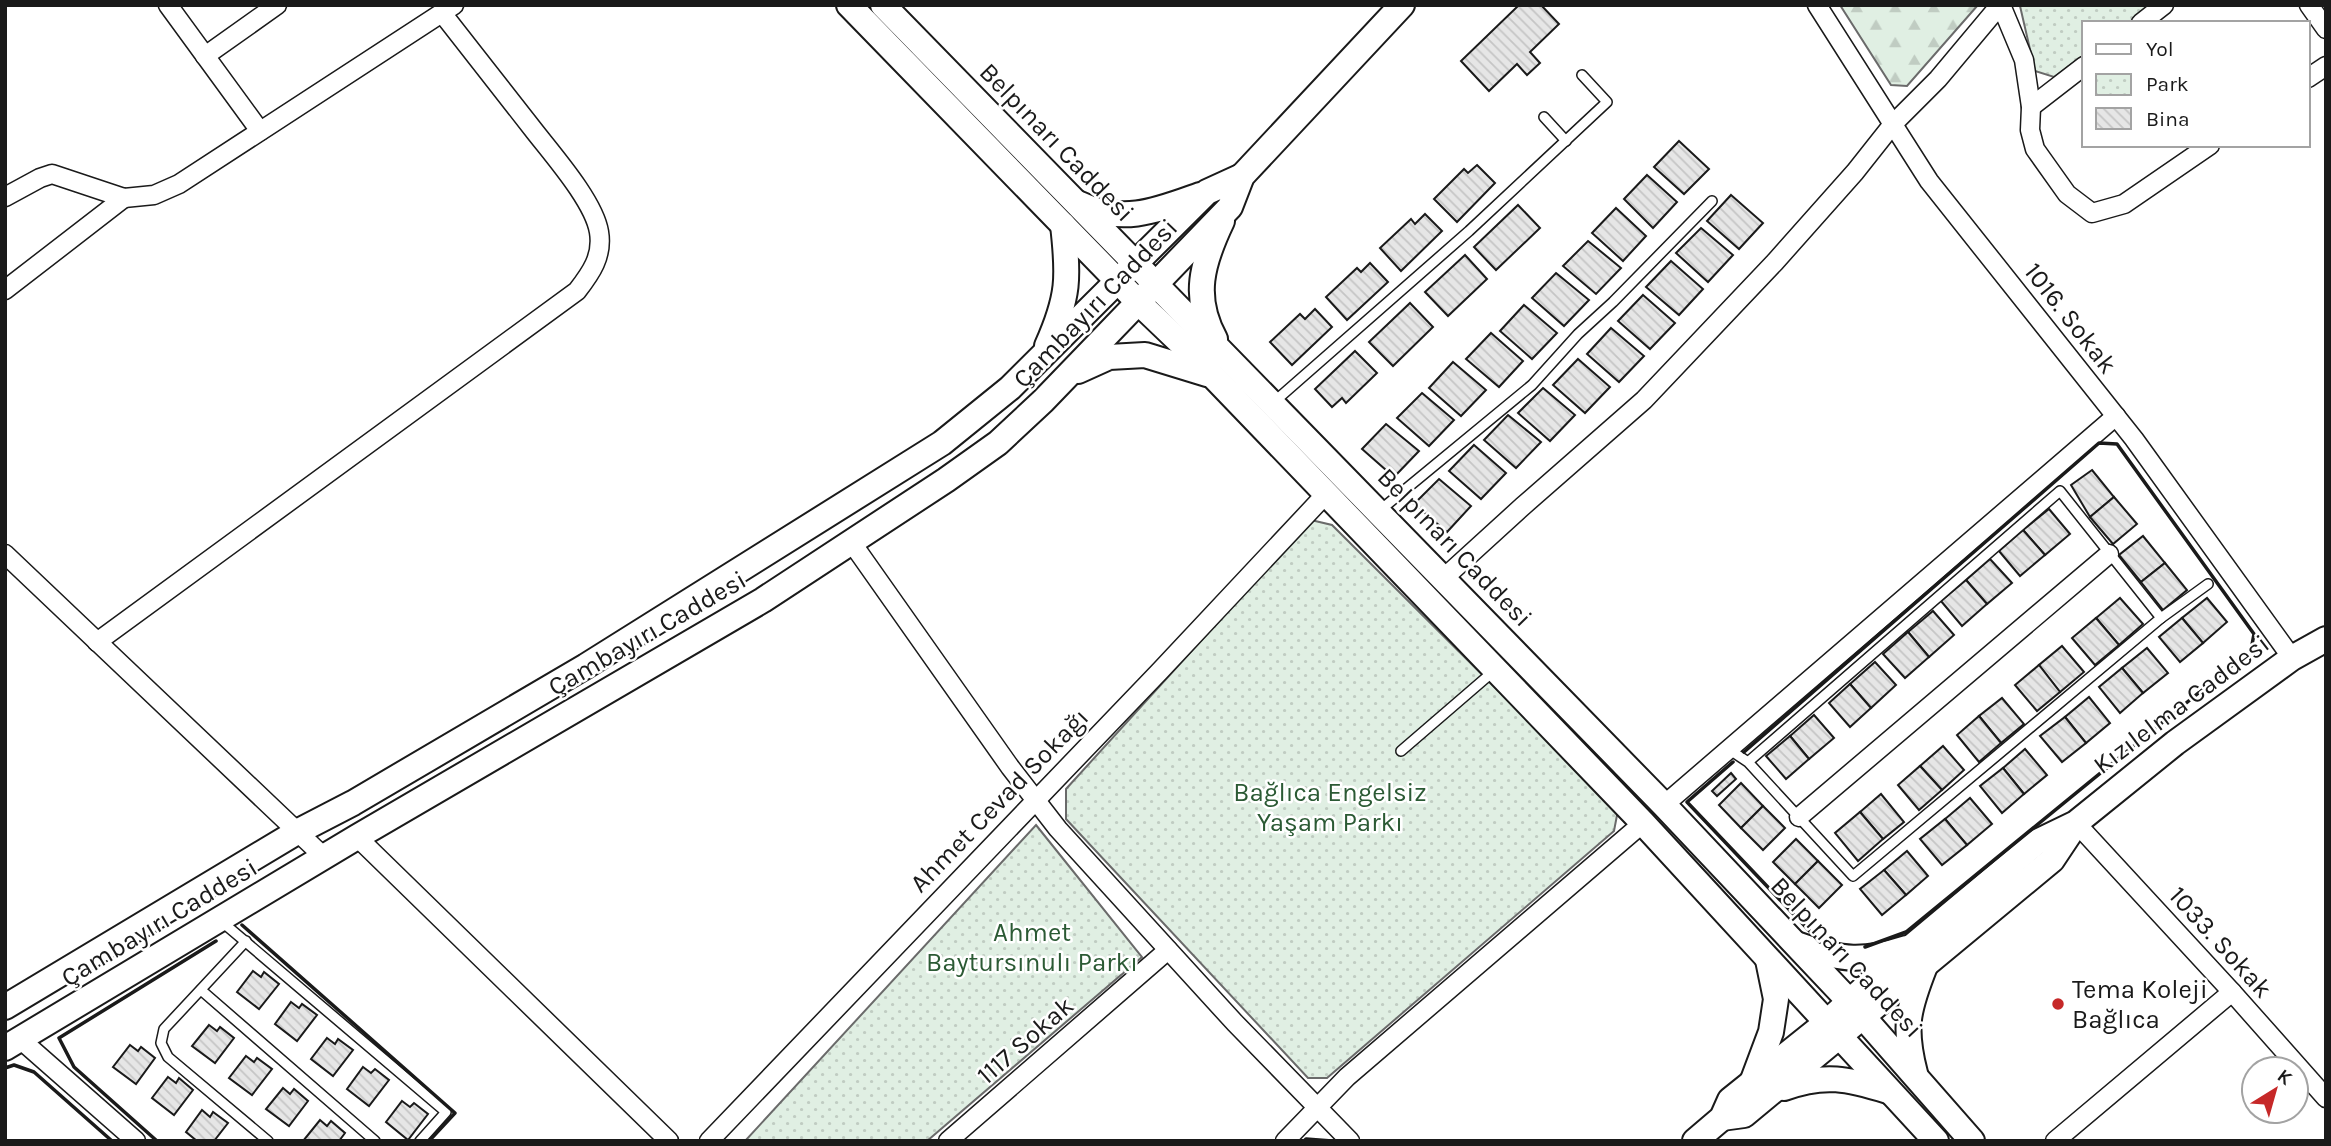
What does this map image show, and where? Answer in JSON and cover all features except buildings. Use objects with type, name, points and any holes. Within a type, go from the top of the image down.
[{"type":"street","points":[[168,5],[260,131]]},
{"type":"street","points":[[205,56],[277,5]]},
{"type":"street","name":"Belpınarı Caddesi","points":[[849,5],[1063,225],[1127,273]]},
{"type":"street","name":"Belpınarı Caddesi","points":[[883,5],[1072,200],[1127,273],[1212,376],[1643,823],[1936,1141]]},
{"type":"street","name":"Çambayırı Caddesi","points":[[13,1043],[357,837],[762,600],[852,543],[998,443],[1230,207],[1242,176],[1402,5]]},
{"type":"street","name":"1016. Sokak","points":[[1817,5],[1929,181],[2116,416],[2292,658]]},
{"type":"street","points":[[1444,578],[1644,400],[1775,262],[1855,172],[1893,124],[1938,79],[2000,5],[2024,60],[2031,107],[2030,130],[2035,149],[2067,194],[2092,213],[2123,204],[2207,147]]},
{"type":"street","points":[[2144,21],[2164,5]]},
{"type":"street","points":[[2309,5],[2326,29]]},
{"type":"street","points":[[5,197],[52,174],[124,198],[154,195],[179,184],[448,9],[593,212],[599,233],[598,257],[591,273],[577,291],[97,642]]},
{"type":"street","points":[[2310,77],[2326,66]]},
{"type":"street","points":[[2031,107],[2082,68]]},
{"type":"street","name":"Çambayırı Caddesi","points":[[5,1007],[297,832],[353,803],[586,666],[914,462],[981,413],[1042,357],[1207,192],[1242,176]]},
{"type":"street","points":[[1072,200],[1095,211],[1114,215],[1135,214],[1165,208],[1207,192]]},
{"type":"street","points":[[5,290],[124,198]]},
{"type":"street","points":[[1223,352],[1206,322],[1200,295],[1214,239],[1230,207]]},
{"type":"street","points":[[1042,357],[1065,298],[1068,265],[1063,225]]},
{"type":"street","name":"Belpınarı Caddesi","points":[[1147,294],[1223,352],[1444,578],[1796,944],[1972,1141]]},
{"type":"street","points":[[1067,375],[1109,357],[1145,355],[1212,376]]},
{"type":"street","points":[[1664,805],[2116,416]]},
{"type":"street","name":"Ahmet Cevad Sokağı","points":[[709,1141],[1325,495]]},
{"type":"street","points":[[852,543],[1035,801],[1235,1023],[1350,1141]]},
{"type":"street","points":[[5,554],[324,857]]},
{"type":"street","points":[[1799,817],[2109,554]]},
{"type":"street","name":"Kızılelma Caddesi","points":[[1695,1141],[1722,1118],[1730,1100],[1761,1087],[1832,1030],[1920,955],[2038,842],[2076,823],[2175,743],[2292,658],[2326,639]]},
{"type":"street","points":[[1285,1141],[1347,1077],[1643,823]]},
{"type":"street","name":"1033. Sokak","points":[[2076,823],[2326,1098]]},
{"type":"street","points":[[357,837],[669,1141]]},
{"type":"street","points":[[1796,944],[1821,953],[1857,960],[1884,955],[1920,955],[1907,1020],[1909,1051],[1916,1077]]},
{"type":"street","name":"1117 Sokak","points":[[948,1141],[1168,950]]},
{"type":"street","points":[[1768,959],[1776,999],[1761,1087],[1807,1079],[1831,1079],[1854,1081],[1891,1092]]},
{"type":"street","points":[[2055,1141],[2232,992]]},
{"type":"street","points":[[13,1043],[136,1141]]},
{"type":"lane","points":[[1273,403],[1469,231],[1607,102],[1582,75]]},
{"type":"lane","points":[[1544,117],[1566,141]]},
{"type":"lane","points":[[1378,512],[1532,385],[1578,334],[1712,201]]},
{"type":"lane","points":[[1748,762],[2060,491],[2161,618]]},
{"type":"lane","points":[[1730,750],[1748,762],[1853,876],[2161,618],[2208,584]]},
{"type":"lane","points":[[1401,751],[1494,670]]},
{"type":"lane","points":[[220,920],[446,1112],[421,1141]]},
{"type":"lane","points":[[246,941],[164,1030],[162,1048],[268,1141]]},
{"type":"lane","points":[[201,990],[375,1141]]},
{"type":"green space","points":[[1840,5],[1978,5],[1907,86],[1891,85]]},
{"type":"green space","points":[[2152,5],[2131,21],[2082,21],[2082,56],[2054,77],[2035,71],[2020,6]]},
{"type":"green space","name":"Bağlıca Engelsiz Yaşam Parkı","points":[[1311,520],[1332,525],[1618,810],[1614,831],[1327,1078],[1308,1078],[1066,819],[1066,789]]},
{"type":"green space","name":"Ahmet Baytursınulı Parkı","points":[[1036,825],[1142,957],[927,1141],[745,1141]]},
{"type":"wall","points":[[1744,752],[2099,443],[2117,444],[2254,634],[2251,650],[1906,932],[1865,947]]},
{"type":"wall","points":[[1733,762],[1687,802],[1820,942]]},
{"type":"wall","points":[[242,925],[455,1113],[429,1141]]},
{"type":"wall","points":[[157,1141],[74,1067],[59,1038],[216,941]]},
{"type":"wall","points":[[5,1068],[14,1065],[34,1072],[112,1141]]},
{"type":"wall","points":[[1304,1141],[1332,1141]]},
{"type":"place","name":"Tema Koleji Bağlıca","points":[[2058,1004]]}]
